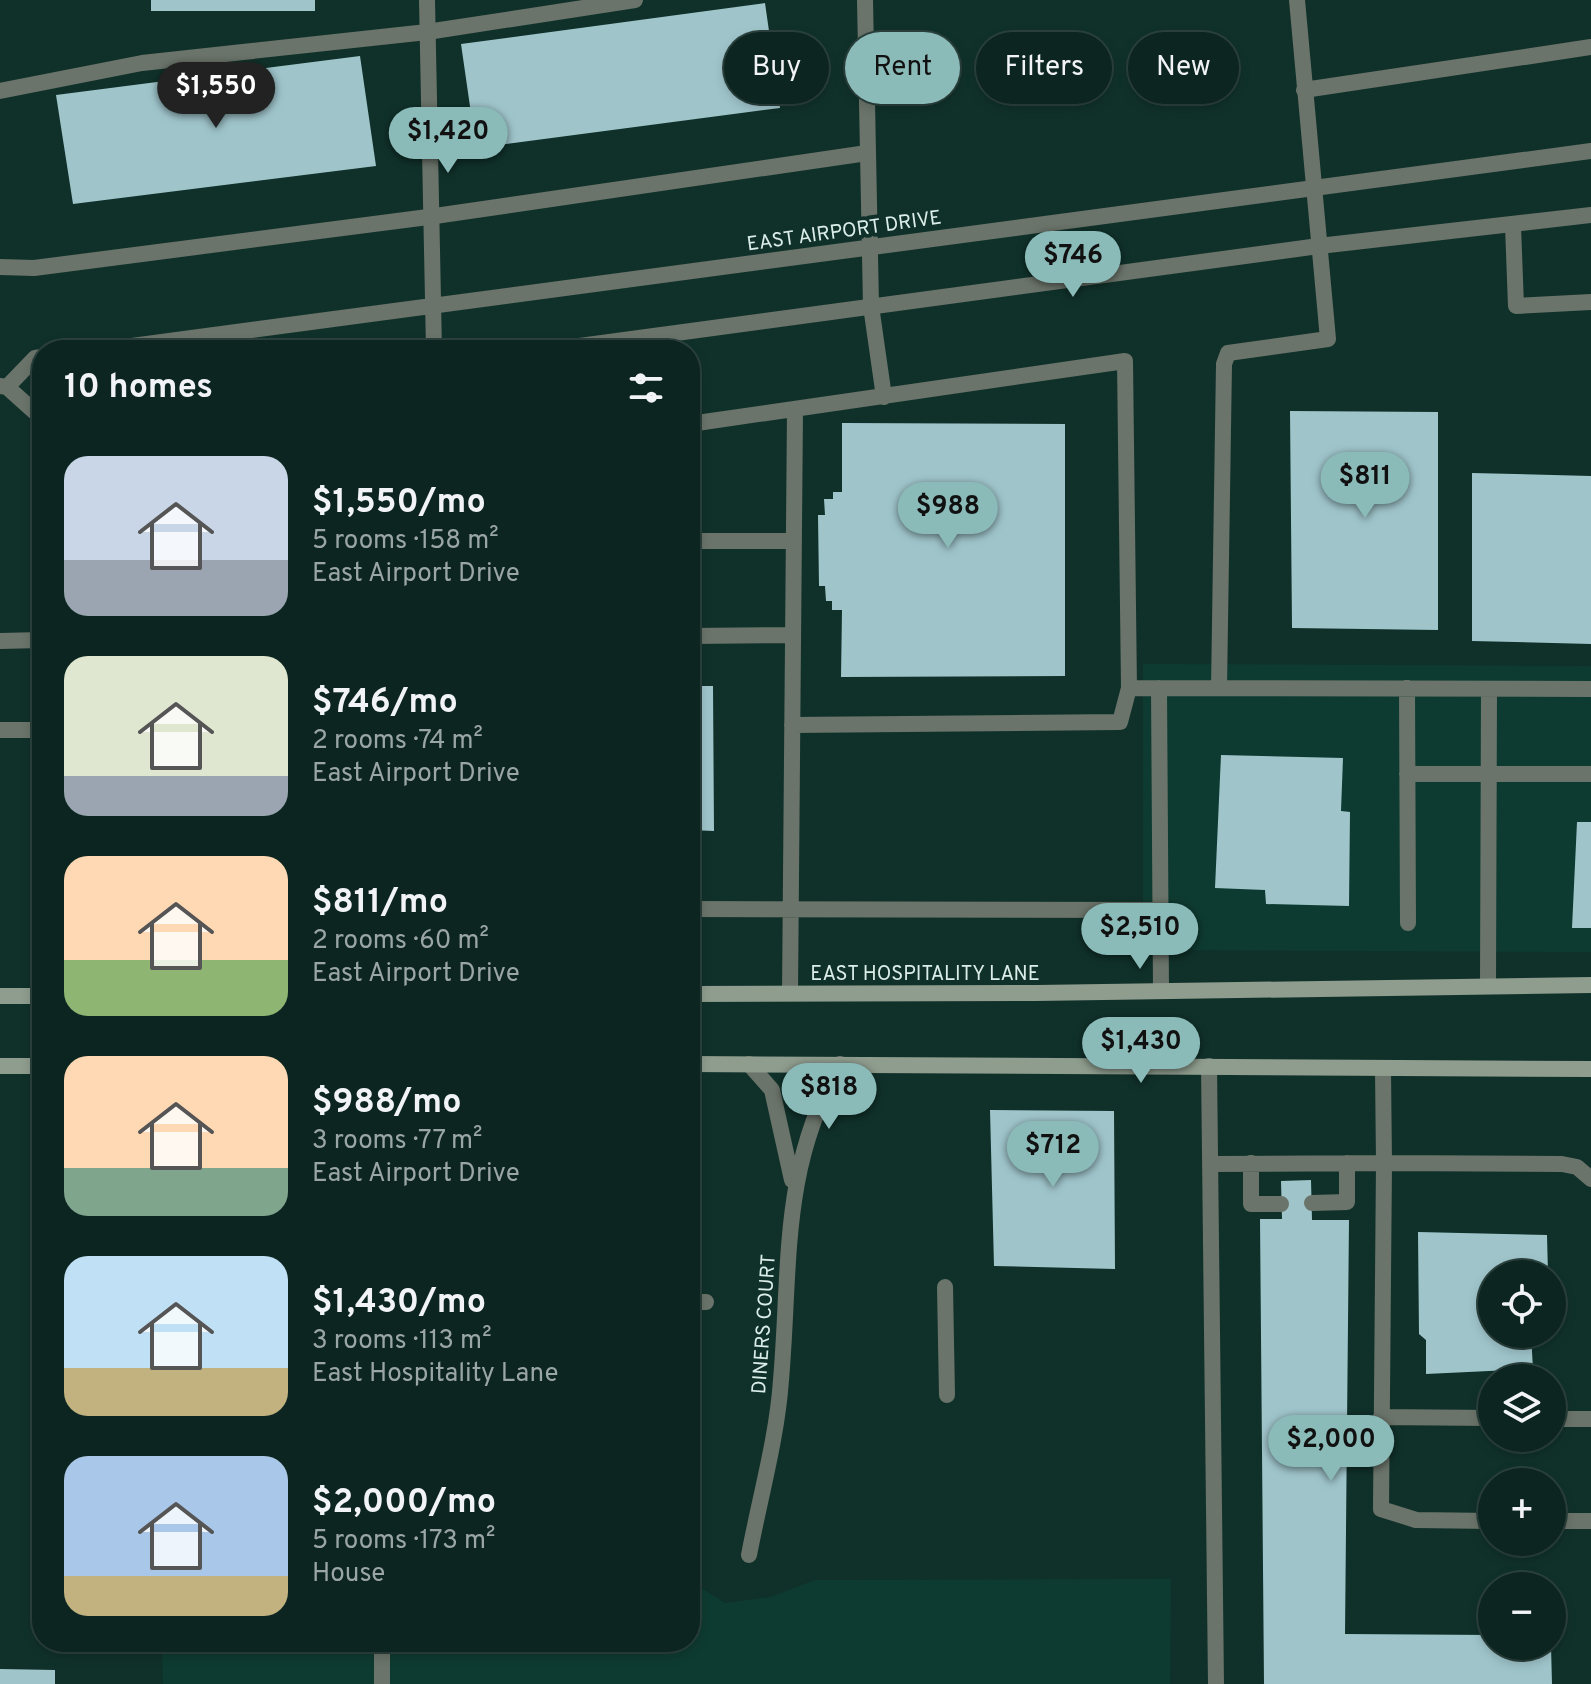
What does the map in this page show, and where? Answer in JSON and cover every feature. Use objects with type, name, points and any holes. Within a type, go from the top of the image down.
[{"type":"main road","name":"EAST HOSPITALITY LANE","points":[[700,994],[1591,985]]},
{"type":"main road","points":[[0,996],[32,996]]},
{"type":"main road","points":[[700,1064],[1591,1069]]},
{"type":"main road","points":[[0,1066],[32,1066]]},
{"type":"street","points":[[427,0],[428,217],[434,340]]},
{"type":"street","points":[[0,91],[142,63],[427,32],[635,0]]},
{"type":"street","points":[[865,0],[871,306],[884,397]]},
{"type":"street","points":[[1219,688],[1224,364],[1228,353],[1328,339],[1297,0]]},
{"type":"street","points":[[1304,90],[1591,47]]},
{"type":"street","name":"EAST AIRPORT DRIVE","points":[[179,340],[1591,151]]},
{"type":"street","points":[[0,267],[34,268],[428,217],[867,153]]},
{"type":"street","points":[[623,340],[1319,246],[1591,215]]},
{"type":"street","points":[[1513,226],[1516,306],[1591,302]]},
{"type":"street","points":[[32,361],[3,386],[32,410]]},
{"type":"street","points":[[700,423],[1125,361],[1129,688],[1120,722],[792,725]]},
{"type":"street","points":[[790,993],[795,410]]},
{"type":"street","points":[[700,541],[794,541]]},
{"type":"street","points":[[700,636],[793,635]]},
{"type":"street","points":[[0,641],[32,640]]},
{"type":"street","points":[[1129,688],[1591,689]]},
{"type":"street","points":[[1159,688],[1161,991]]},
{"type":"street","points":[[1407,688],[1408,923]]},
{"type":"street","points":[[1488,986],[1489,689]]},
{"type":"street","points":[[0,730],[32,730]]},
{"type":"street","points":[[1407,774],[1591,774]]},
{"type":"street","points":[[700,909],[1160,910]]},
{"type":"street","name":"DINERS COURT","points":[[749,1064],[772,1090],[794,1189]]},
{"type":"street","name":"DINERS COURT","points":[[749,1555],[781,1381],[784,1294],[794,1189],[819,1100],[840,1064]]},
{"type":"street","points":[[1209,1066],[1216,1684]]},
{"type":"street","points":[[1383,1070],[1381,1509],[1416,1520],[1478,1521]]},
{"type":"street","points":[[1251,1163],[1251,1204],[1281,1204]]},
{"type":"street","points":[[1312,1203],[1347,1202],[1347,1163]]},
{"type":"street","points":[[1210,1164],[1562,1164],[1577,1167],[1591,1179]]},
{"type":"street","points":[[945,1287],[947,1395]]},
{"type":"street","points":[[1381,1417],[1478,1418]]},
{"type":"street","points":[[1566,1419],[1591,1419]]},
{"type":"street","points":[[1566,1521],[1591,1521]]},
{"type":"street","points":[[382,1652],[382,1684]]},
{"type":"shaded area","points":[[1143,664],[1591,666],[1591,952],[1143,950]]},
{"type":"shaded area","points":[[1171,1579],[1170,1684],[163,1684],[162,1652],[700,1652],[700,1587],[725,1603],[771,1597],[815,1580]]},
{"type":"building","points":[[151,0],[315,0],[315,11],[151,11]]},
{"type":"building","points":[[765,3],[769,32],[724,32],[724,104],[779,104],[780,108],[476,148],[461,44]]},
{"type":"building","points":[[360,56],[376,166],[73,204],[56,95]]},
{"type":"building","points":[[1290,411],[1438,412],[1438,630],[1292,628]]},
{"type":"building","points":[[842,423],[1065,424],[1065,676],[841,677],[842,610],[832,610],[832,601],[826,601],[825,586],[819,586],[818,515],[825,515],[824,499],[833,499],[833,492],[842,492]]},
{"type":"building","points":[[1472,473],[1591,476],[1591,644],[1472,641]]},
{"type":"building","points":[[700,686],[713,686],[714,831],[700,830]]},
{"type":"building","points":[[1221,755],[1343,758],[1341,811],[1350,812],[1349,906],[1266,904],[1265,890],[1215,888]]},
{"type":"building","points":[[1577,822],[1591,822],[1591,928],[1572,928]]},
{"type":"building","points":[[990,1110],[1114,1111],[1115,1269],[994,1266]]},
{"type":"building","points":[[1311,1180],[1312,1220],[1349,1220],[1345,1634],[1478,1635],[1478,1660],[1551,1660],[1552,1684],[1264,1684],[1260,1219],[1282,1219],[1281,1181]]},
{"type":"building","points":[[1418,1232],[1547,1235],[1548,1260],[1478,1260],[1478,1348],[1532,1348],[1533,1364],[1478,1364],[1478,1372],[1426,1374],[1426,1340],[1419,1334]]},
{"type":"building","points":[[0,1669],[55,1670],[55,1684],[0,1684]]}]
